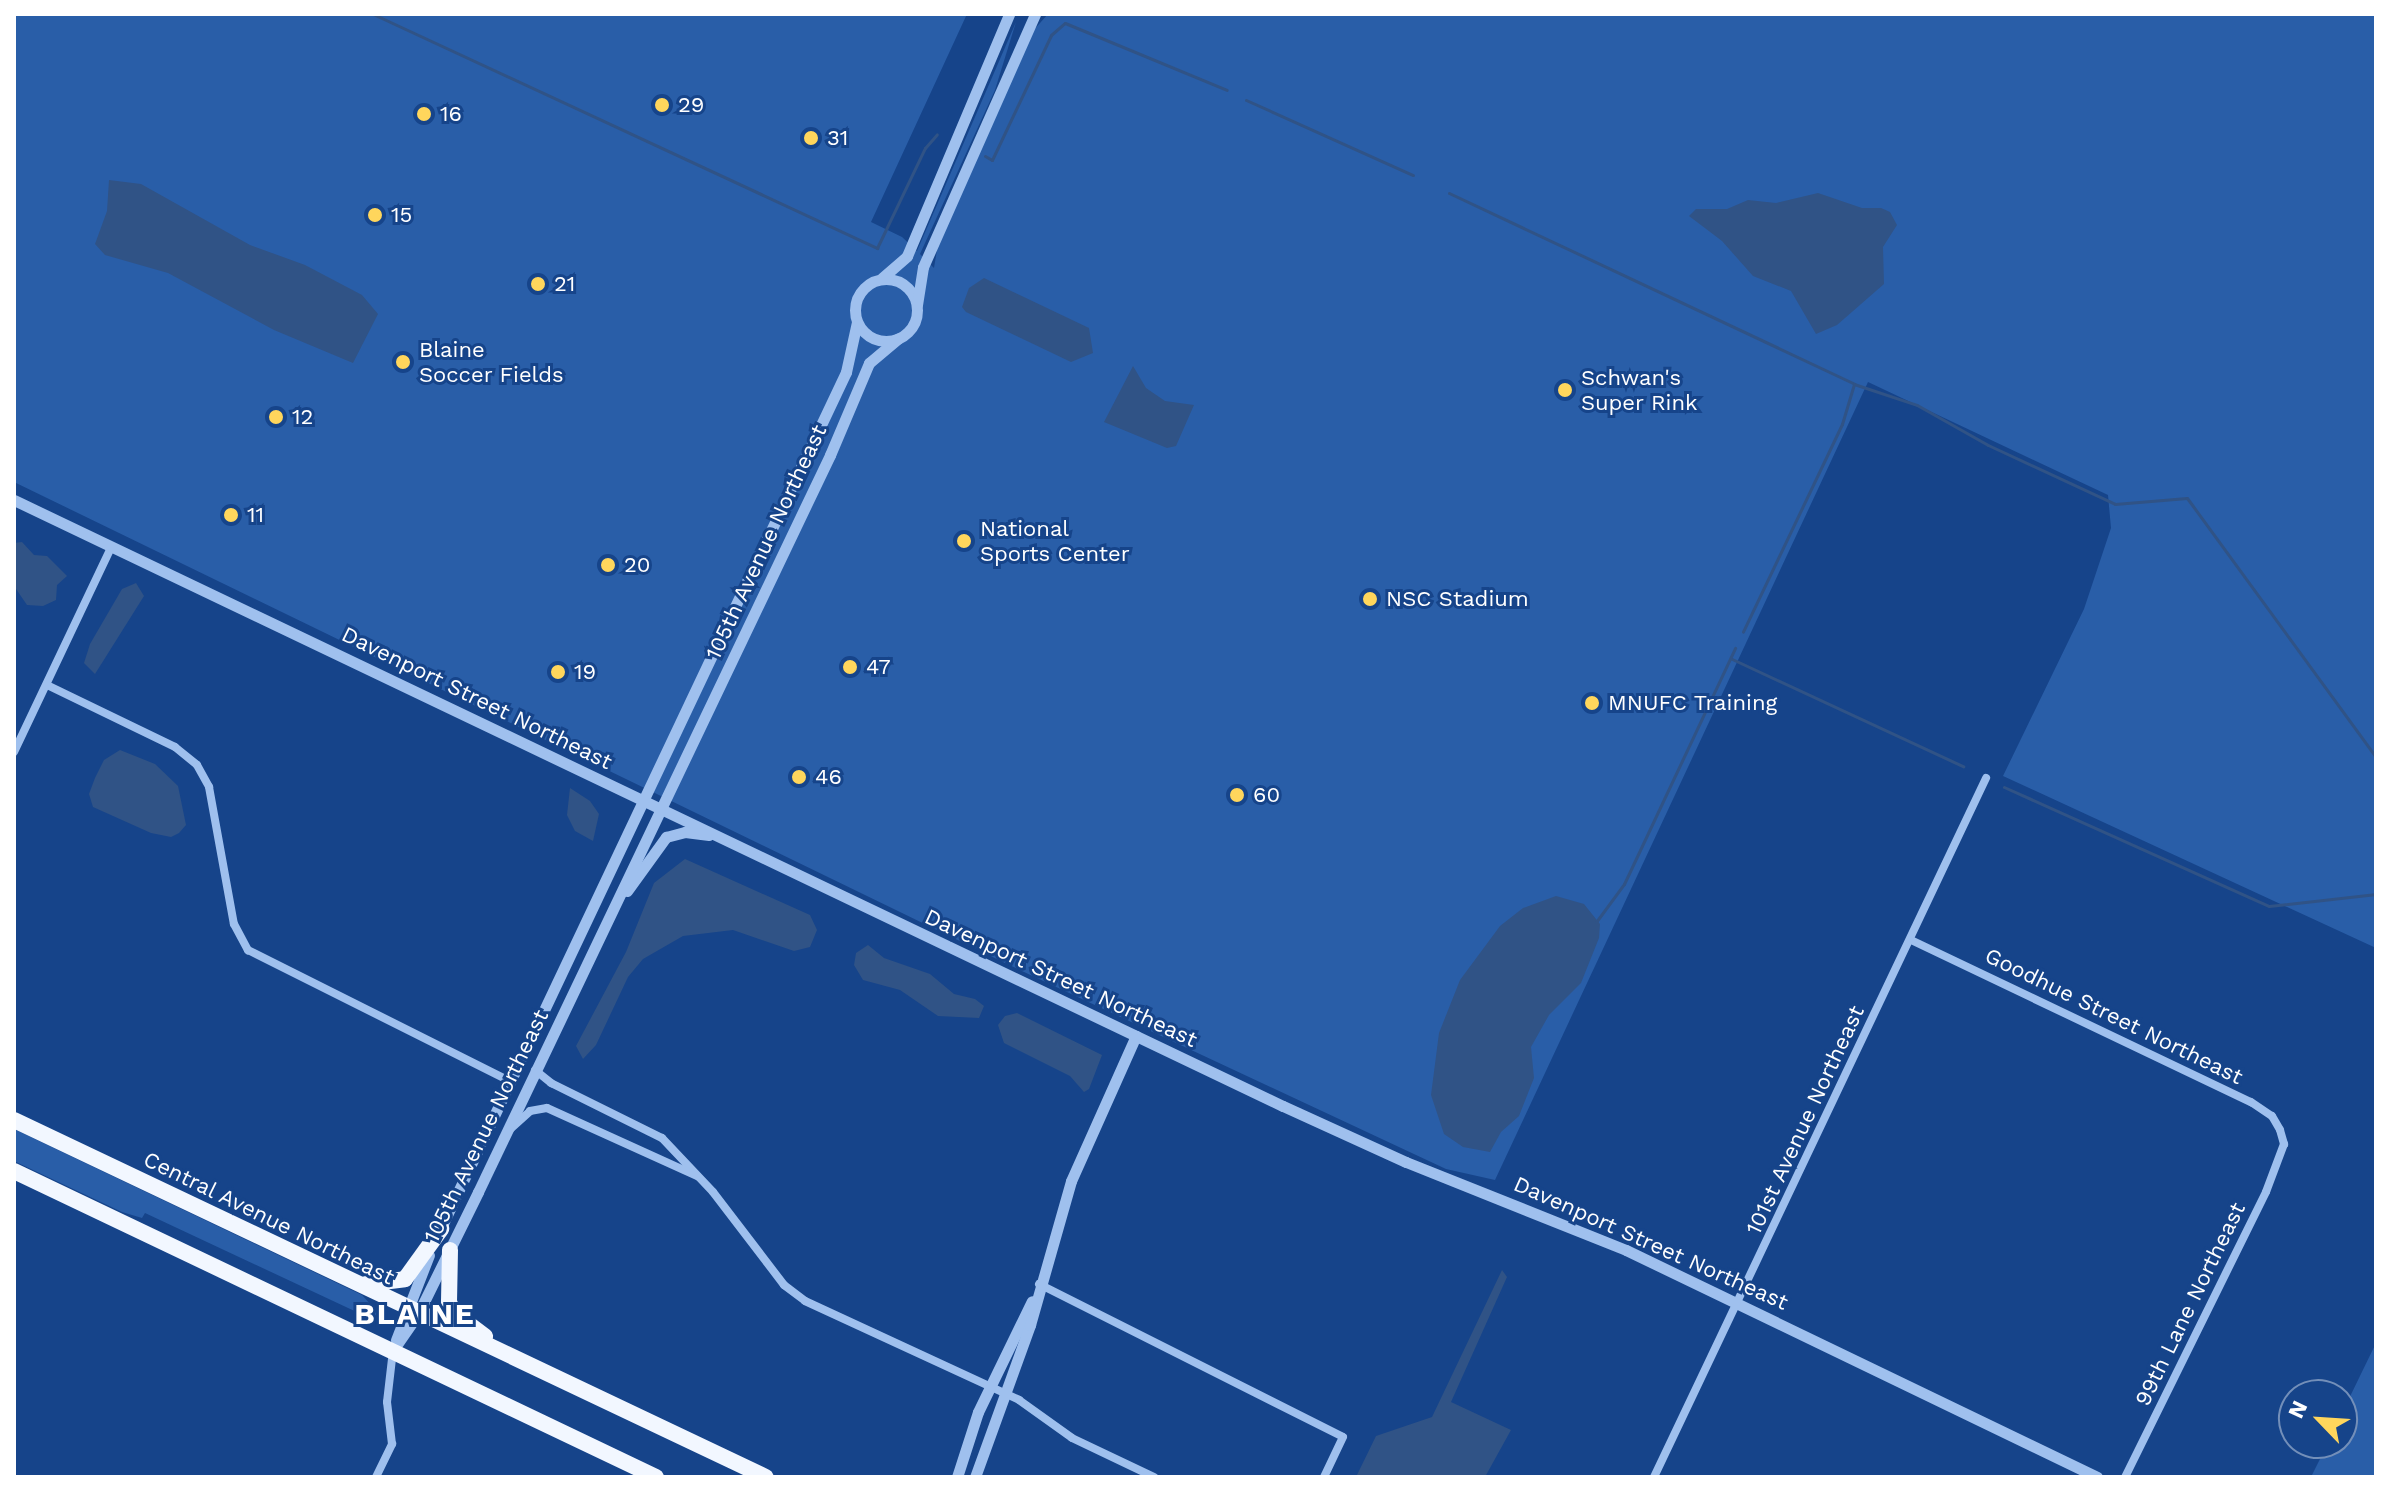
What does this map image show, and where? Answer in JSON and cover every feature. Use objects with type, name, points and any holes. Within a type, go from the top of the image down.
[{"type":"highway","name":"Central Avenue Northeast","points":[[14,1120],[766,1477]]},
{"type":"highway","points":[[14,1171],[656,1477]]},
{"type":"highway","points":[[350,1281],[380,1286],[405,1279],[441,1229]]},
{"type":"highway","points":[[450,1250],[446,1282],[454,1313],[512,1357]]},
{"type":"street","name":"105th Avenue Northeast","points":[[412,1311],[441,1229],[846,372],[857,322],[856,299],[862,289],[882,278],[907,256],[1009,14]]},
{"type":"street","name":"105th Avenue Northeast","points":[[393,1350],[412,1311],[450,1250],[869,363],[912,326],[923,267],[1035,14]]},
{"type":"street","points":[[882,278],[902,282],[917,305]]},
{"type":"street","points":[[857,322],[879,340],[898,339]]},
{"type":"street","name":"Davenport Street Northeast","points":[[14,500],[1136,1036],[1406,1162],[1580,1230],[2097,1477]]},
{"type":"street","points":[[14,752],[112,546]]},
{"type":"street","points":[[47,685],[175,747],[197,765],[209,787],[234,924],[257,957],[510,1081]]},
{"type":"street","name":"101st Avenue Northeast","points":[[1654,1477],[1986,778]]},
{"type":"street","points":[[598,939],[655,846],[666,837],[685,832],[729,840]]},
{"type":"street","name":"Goodhue Street Northeast","points":[[1911,940],[2251,1102],[2272,1116],[2284,1144]]},
{"type":"street","points":[[975,1477],[1005,1394],[1082,1152],[1136,1036]]},
{"type":"street","points":[[535,1070],[551,1083],[662,1138],[702,1178],[784,1285],[805,1301],[1005,1394],[1072,1438],[1154,1477]]},
{"type":"street","points":[[505,1133],[530,1111],[547,1108],[702,1178]]},
{"type":"street","name":"99th Lane Northeast","points":[[2125,1477],[2266,1192],[2284,1144]]},
{"type":"street","points":[[1039,1284],[1343,1437],[1324,1477]]},
{"type":"street","points":[[957,1477],[989,1387],[1035,1297]]},
{"type":"street","points":[[376,1477],[392,1444],[387,1402],[393,1350]]},
{"type":"shaded area","name":"National Sports Center","points":[[14,14],[967,14],[871,222],[902,237],[917,251],[1016,22],[995,90],[920,254],[934,268],[942,220],[1032,32],[1048,14],[2376,14],[2376,948],[2003,776],[2084,609],[2111,528],[2108,495],[1868,382],[1495,1180],[1446,1169],[1005,963],[14,482]]},
{"type":"shaded area","points":[[109,180],[141,184],[250,245],[305,265],[362,295],[378,314],[353,363],[274,330],[168,273],[105,255],[95,244],[107,211]]},
{"type":"shaded area","points":[[1818,193],[1862,208],[1881,208],[1890,212],[1897,225],[1883,247],[1884,284],[1837,325],[1816,334],[1791,291],[1753,276],[1722,241],[1689,216],[1696,209],[1727,209],[1748,200],[1776,203]]},
{"type":"shaded area","points":[[984,278],[1089,328],[1093,353],[1071,362],[966,312],[962,307],[969,288]]},
{"type":"shaded area","points":[[1133,366],[1146,388],[1165,401],[1194,405],[1176,446],[1167,448],[1104,422]]},
{"type":"shaded area","points":[[22,542],[34,555],[47,556],[67,576],[57,585],[56,600],[43,606],[27,605],[14,586],[14,543]]},
{"type":"shaded area","points":[[136,583],[144,596],[95,674],[84,663],[90,644],[122,589]]},
{"type":"shaded area","points":[[120,750],[155,764],[178,786],[186,825],[179,833],[171,837],[151,833],[93,807],[89,794],[95,778],[104,760]]},
{"type":"shaded area","points":[[570,788],[590,801],[599,814],[593,841],[575,831],[567,815]]},
{"type":"shaded area","points":[[685,859],[810,915],[817,930],[810,947],[794,951],[733,930],[683,936],[643,959],[628,977],[596,1045],[583,1059],[576,1046],[626,952],[654,883]]},
{"type":"shaded area","points":[[1556,896],[1584,904],[1600,924],[1599,938],[1581,983],[1549,1015],[1531,1047],[1534,1078],[1519,1116],[1501,1132],[1490,1152],[1463,1147],[1444,1134],[1431,1095],[1439,1033],[1460,980],[1500,926],[1523,908]]},
{"type":"shaded area","points":[[868,945],[884,958],[930,974],[954,994],[975,999],[984,1006],[979,1018],[938,1016],[900,990],[863,980],[854,965],[856,953]]},
{"type":"shaded area","points":[[1017,1013],[1102,1055],[1089,1089],[1084,1092],[1070,1076],[1004,1043],[998,1025],[1005,1016]]},
{"type":"shaded area","points":[[14,1129],[362,1295],[382,1317],[378,1322],[145,1213],[142,1218],[122,1212],[14,1161]]},
{"type":"shaded area","points":[[1502,1270],[1507,1277],[1451,1402],[1511,1430],[1485,1477],[1356,1477],[1376,1436],[1432,1417]]},
{"type":"shaded area","points":[[2376,1343],[2376,1477],[2311,1477],[2320,1459],[2358,1459],[2358,1380]]},
{"type":"waterway","points":[[373,14],[877,248],[925,148],[937,134]]},
{"type":"waterway","points":[[985,156],[992,160],[1051,35],[1065,23],[1227,90]]},
{"type":"waterway","points":[[1246,100],[1413,175]]},
{"type":"waterway","points":[[1449,193],[1854,384],[1842,424],[1743,632]]},
{"type":"waterway","points":[[1854,384],[1917,405],[1988,445],[2115,504],[2187,498],[2376,757]]},
{"type":"waterway","points":[[1596,922],[1624,884],[1735,648]]},
{"type":"waterway","points":[[1732,659],[1963,766]]},
{"type":"waterway","points":[[2004,787],[2269,906],[2376,894]]},
{"type":"place","name":"29","points":[[662,105]]},
{"type":"place","name":"16","points":[[424,114]]},
{"type":"place","name":"31","points":[[811,138]]},
{"type":"place","name":"15","points":[[375,215]]},
{"type":"place","name":"21","points":[[538,284]]},
{"type":"place","name":"Blaine Soccer Fields","points":[[403,362]]},
{"type":"place","name":"Schwan's Super Rink","points":[[1565,390]]},
{"type":"place","name":"12","points":[[276,417]]},
{"type":"place","name":"11","points":[[231,515]]},
{"type":"place","name":"National Sports Center","points":[[964,541]]},
{"type":"place","name":"20","points":[[608,565]]},
{"type":"place","name":"NSC Stadium","points":[[1370,599]]},
{"type":"place","name":"47","points":[[850,667]]},
{"type":"place","name":"19","points":[[558,672]]},
{"type":"place","name":"MNUFC Training","points":[[1592,703]]},
{"type":"place","name":"46","points":[[799,777]]},
{"type":"place","name":"60","points":[[1237,795]]},
{"type":"district","name":"BLAINE","points":[[415,1314]]}]
